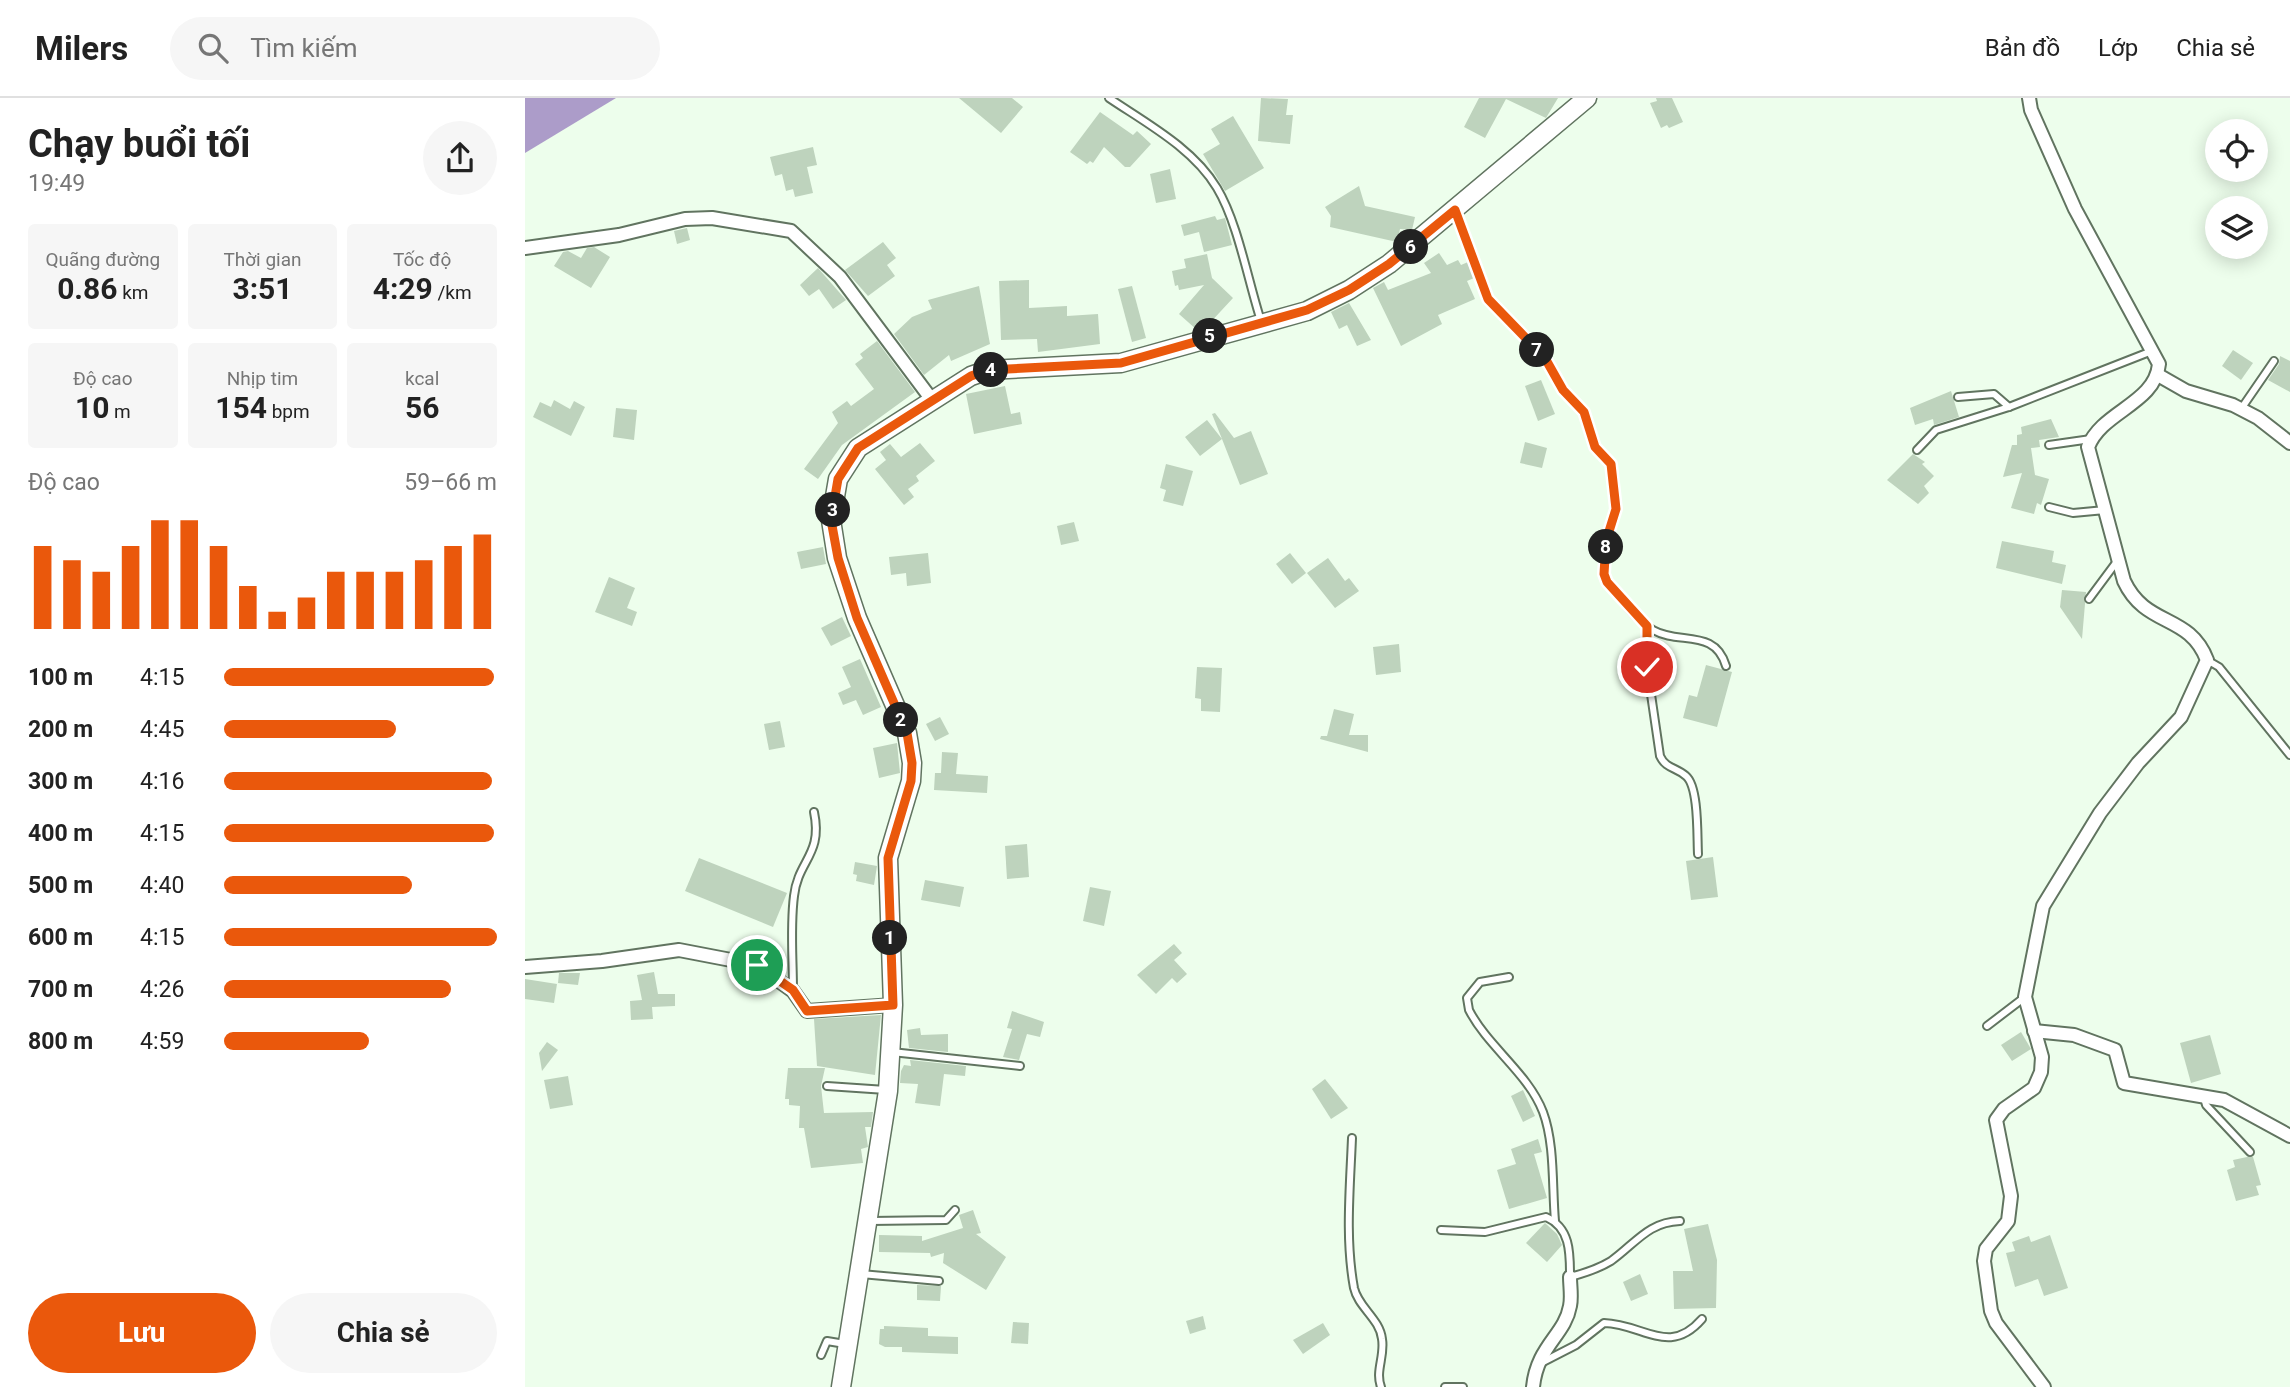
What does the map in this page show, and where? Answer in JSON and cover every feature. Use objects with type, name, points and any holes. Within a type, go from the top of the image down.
[{"type":"street","points":[[841,1387],[888,1091],[893,1005],[888,858],[911,781],[911,755],[907,733],[857,618],[841,570],[831,520],[838,479],[858,448],[933,400],[988,370],[1121,363],[1307,310],[1349,290],[1389,264],[1587,98]]},
{"type":"street","points":[[2029,98],[2031,110],[2075,209],[2159,364],[2154,386],[2098,428],[2091,439],[2089,456],[2119,559],[2132,598],[2144,610],[2183,628],[2201,645],[2207,660],[2181,717],[2138,763],[2100,813],[2043,906],[2025,997],[2042,1057],[2041,1072],[2034,1088],[2004,1109],[1996,1120],[2011,1196],[2008,1221],[1986,1249],[1984,1261],[1996,1322],[2044,1387]]},
{"type":"street","points":[[525,248],[619,235],[685,219],[712,218],[792,231],[840,277],[933,400]]},
{"type":"street","points":[[2158,375],[2186,391],[2241,409],[2290,443]]},
{"type":"street","points":[[525,967],[602,961],[679,950],[757,965],[793,990],[807,1011],[893,1005]]},
{"type":"street","points":[[2034,1031],[2074,1035],[2115,1050],[2125,1083],[2224,1100],[2290,1136]]},
{"type":"street","points":[[1533,1387],[1536,1366],[1565,1321],[1570,1306],[1570,1277]]},
{"type":"lane","points":[[1109,98],[1183,149],[1216,186],[1232,218],[1261,321]]},
{"type":"lane","points":[[1455,210],[1488,299],[1545,358],[1563,390],[1584,412],[1595,447],[1611,464],[1616,509],[1606,541],[1604,574],[1607,582],[1655,632],[1707,642],[1723,657],[1726,666]]},
{"type":"lane","points":[[1917,450],[1936,430],[2009,407],[2152,351]]},
{"type":"lane","points":[[2241,409],[2274,361]]},
{"type":"lane","points":[[1958,397],[1994,394],[2009,407]]},
{"type":"lane","points":[[2049,445],[2091,439]]},
{"type":"lane","points":[[2049,507],[2073,513],[2105,510]]},
{"type":"lane","points":[[2089,599],[2119,559]]},
{"type":"lane","points":[[1647,626],[1647,667],[1660,756],[1664,765],[1686,776],[1693,785],[1698,854]]},
{"type":"lane","points":[[2207,660],[2219,667],[2290,755]]},
{"type":"lane","points":[[793,990],[794,893],[815,847],[818,830],[814,812]]},
{"type":"lane","points":[[1509,977],[1480,982],[1467,999],[1469,1010],[1531,1090],[1543,1112],[1548,1132],[1555,1221],[1569,1247],[1570,1277],[1591,1272],[1612,1260],[1662,1222],[1680,1221]]},
{"type":"lane","points":[[1987,1026],[2025,997]]},
{"type":"lane","points":[[890,1052],[1020,1066]]},
{"type":"lane","points":[[827,1086],[888,1091]]},
{"type":"lane","points":[[2204,1098],[2206,1105],[2250,1152]]},
{"type":"lane","points":[[1352,1138],[1349,1246],[1355,1292],[1379,1328],[1383,1341],[1378,1378],[1381,1387]]},
{"type":"lane","points":[[869,1220],[946,1220],[955,1210]]},
{"type":"lane","points":[[1441,1230],[1485,1232],[1533,1218],[1546,1217],[1555,1221]]},
{"type":"lane","points":[[861,1274],[939,1281]]},
{"type":"lane","points":[[1536,1366],[1576,1345],[1604,1323],[1664,1338],[1679,1337],[1691,1332],[1702,1319]]},
{"type":"lane","points":[[821,1355],[827,1341],[847,1345]]},
{"type":"lane","points":[[1445,1387],[1463,1387]]},
{"type":"shaded area","points":[[525,98],[616,98],[525,153]]},
{"type":"building","points":[[959,98],[1012,98],[1023,107],[1001,133]]},
{"type":"building","points":[[1261,98],[1288,99],[1286,115],[1293,115],[1290,144],[1258,141]]},
{"type":"building","points":[[1479,98],[1558,98],[1546,118],[1506,99],[1485,138],[1464,127]]},
{"type":"building","points":[[1656,98],[1672,98],[1683,122],[1669,128],[1667,125],[1661,128],[1650,103],[1657,101]]},
{"type":"building","points":[[1100,112],[1133,135],[1137,131],[1151,144],[1130,167],[1125,167],[1104,147],[1093,163],[1090,161],[1087,164],[1070,152]]},
{"type":"building","points":[[1233,116],[1264,168],[1225,191],[1203,154],[1220,144],[1211,129]]},
{"type":"building","points":[[813,147],[817,165],[807,167],[813,193],[795,197],[793,189],[786,191],[782,174],[775,176],[770,157]]},
{"type":"building","points":[[1170,169],[1176,199],[1156,203],[1150,174]]},
{"type":"building","points":[[1359,186],[1365,206],[1415,217],[1412,230],[1400,229],[1397,242],[1330,227],[1331,216],[1325,207]]},
{"type":"building","points":[[1215,216],[1217,220],[1225,218],[1232,245],[1204,252],[1199,232],[1184,236],[1181,225]]},
{"type":"building","points":[[687,228],[690,240],[677,244],[674,231]]},
{"type":"building","points":[[883,242],[896,258],[887,265],[895,276],[868,296],[845,270]]},
{"type":"building","points":[[594,247],[610,257],[591,288],[554,266],[563,252],[568,251],[581,258],[587,248]]},
{"type":"building","points":[[1439,253],[1447,265],[1458,260],[1461,265],[1468,262],[1474,278],[1467,281],[1475,299],[1438,315],[1442,324],[1401,346],[1373,288],[1384,282],[1388,290],[1431,273],[1424,263]]},
{"type":"building","points":[[1207,254],[1212,278],[1233,298],[1208,325],[1204,322],[1197,330],[1179,314],[1204,285],[1179,290],[1178,285],[1175,286],[1172,271],[1186,268],[1184,259]]},
{"type":"building","points":[[818,268],[846,300],[833,309],[819,289],[809,296],[800,285]]},
{"type":"building","points":[[1029,280],[1029,308],[1067,306],[1067,316],[1098,314],[1100,344],[1038,352],[1037,339],[1001,340],[999,281]]},
{"type":"building","points":[[979,286],[990,344],[951,361],[949,355],[924,375],[894,334],[912,317],[932,309],[928,300]]},
{"type":"building","points":[[1132,286],[1146,338],[1132,342],[1118,289]]},
{"type":"building","points":[[1349,303],[1371,340],[1357,346],[1347,325],[1339,329],[1331,312]]},
{"type":"building","points":[[877,341],[915,392],[842,445],[818,479],[804,469],[838,423],[832,412],[847,401],[851,406],[874,389],[855,364],[863,358],[860,354]]},
{"type":"building","points":[[2233,350],[2253,363],[2241,380],[2222,366]]},
{"type":"building","points":[[2280,356],[2290,361],[2290,392],[2268,380],[2279,364]]},
{"type":"building","points":[[1541,380],[1555,414],[1538,421],[1525,386]]},
{"type":"building","points":[[1005,386],[1011,414],[1020,412],[1022,424],[974,434],[966,394]]},
{"type":"building","points":[[1951,391],[1959,417],[1934,425],[1933,419],[1915,425],[1910,408]]},
{"type":"building","points":[[554,400],[570,409],[574,401],[585,407],[571,436],[533,417],[540,402],[551,407]]},
{"type":"building","points":[[616,408],[637,410],[634,440],[613,437]]},
{"type":"building","points":[[1215,413],[1234,438],[1251,431],[1268,474],[1240,485],[1212,414]]},
{"type":"building","points":[[2051,419],[2059,437],[2039,440],[2040,447],[2031,448],[2035,475],[2049,479],[2041,505],[2037,503],[2034,514],[2011,508],[2022,473],[2003,477],[2012,445],[2017,445],[2017,435],[2022,434],[2021,427]]},
{"type":"building","points":[[1207,420],[1222,439],[1200,456],[1185,437]]},
{"type":"building","points":[[1525,442],[1547,448],[1542,468],[1520,463]]},
{"type":"building","points":[[920,443],[935,461],[916,476],[919,481],[908,489],[914,497],[904,505],[875,469],[886,460],[880,452],[890,444],[901,457]]},
{"type":"building","points":[[1913,454],[1925,462],[1922,464],[1934,476],[1924,486],[1929,493],[1918,504],[1887,480]]},
{"type":"building","points":[[1166,464],[1193,471],[1183,506],[1163,501],[1166,490],[1160,488]]},
{"type":"building","points":[[1074,522],[1079,541],[1061,545],[1057,526]]},
{"type":"building","points":[[2002,541],[2054,551],[2052,562],[2066,565],[2062,584],[1996,568]]},
{"type":"building","points":[[823,547],[826,564],[801,569],[797,552]]},
{"type":"building","points":[[928,553],[931,583],[907,586],[906,573],[891,575],[889,557]]},
{"type":"building","points":[[1290,553],[1306,573],[1292,584],[1276,564]]},
{"type":"building","points":[[1328,558],[1345,581],[1349,578],[1359,591],[1335,608],[1307,573]]},
{"type":"building","points":[[609,577],[635,588],[627,608],[637,612],[632,626],[595,612]]},
{"type":"building","points":[[2062,590],[2086,592],[2082,639],[2060,607]]},
{"type":"building","points":[[842,617],[851,636],[831,646],[821,628]]},
{"type":"building","points":[[1399,644],[1401,672],[1376,675],[1373,647]]},
{"type":"building","points":[[860,659],[881,707],[863,715],[856,700],[843,705],[838,693],[851,687],[842,667]]},
{"type":"building","points":[[1706,665],[1732,672],[1717,727],[1683,718],[1689,695],[1697,697]]},
{"type":"building","points":[[1197,667],[1222,668],[1220,712],[1201,711],[1201,699],[1195,698]]},
{"type":"building","points":[[1334,709],[1354,714],[1349,735],[1368,735],[1368,752],[1320,739],[1321,736],[1327,736]]},
{"type":"building","points":[[940,717],[949,734],[935,741],[926,724]]},
{"type":"building","points":[[780,721],[785,747],[769,750],[764,724]]},
{"type":"building","points":[[897,743],[900,773],[879,778],[873,748]]},
{"type":"building","points":[[942,752],[958,753],[956,774],[988,776],[987,793],[934,790],[935,773],[941,773]]},
{"type":"building","points":[[1027,844],[1029,877],[1007,879],[1005,846]]},
{"type":"building","points":[[1713,857],[1718,897],[1691,900],[1686,861]]},
{"type":"building","points":[[699,858],[787,893],[773,927],[685,891]]},
{"type":"building","points":[[855,862],[877,866],[874,885],[856,881],[857,875],[853,874]]},
{"type":"building","points":[[925,880],[964,887],[960,907],[921,900]]},
{"type":"building","points":[[1090,887],[1111,891],[1104,926],[1083,921]]},
{"type":"building","points":[[1174,944],[1182,953],[1174,960],[1187,974],[1177,983],[1172,978],[1156,994],[1137,975]]},
{"type":"building","points":[[654,972],[658,994],[675,994],[675,1006],[652,1007],[653,1019],[631,1020],[630,1001],[642,1000],[637,975]]},
{"type":"building","points":[[559,973],[580,973],[578,985],[558,983]]},
{"type":"building","points":[[525,979],[557,984],[554,1003],[525,999]]},
{"type":"building","points":[[1012,1011],[1044,1022],[1040,1037],[1027,1034],[1019,1060],[1003,1057],[1012,1029],[1007,1028]]},
{"type":"building","points":[[881,1015],[875,1075],[817,1066],[814,1019]]},
{"type":"building","points":[[920,1028],[921,1035],[948,1034],[948,1052],[909,1048],[907,1030]]},
{"type":"building","points":[[2021,1032],[2031,1049],[2012,1061],[2001,1045]]},
{"type":"building","points":[[2210,1035],[2221,1074],[2191,1083],[2180,1043]]},
{"type":"building","points":[[547,1042],[558,1050],[542,1071],[539,1053]]},
{"type":"building","points":[[910,1060],[966,1066],[965,1076],[944,1074],[940,1106],[915,1103],[918,1084],[900,1083],[901,1071],[904,1065],[911,1066]]},
{"type":"building","points":[[788,1068],[825,1068],[821,1086],[824,1113],[873,1112],[871,1127],[865,1127],[868,1147],[861,1149],[863,1163],[811,1168],[804,1128],[799,1128],[800,1106],[789,1105],[789,1099],[785,1099]]},
{"type":"building","points":[[568,1076],[573,1105],[550,1109],[544,1080]]},
{"type":"building","points":[[1325,1079],[1348,1108],[1331,1119],[1312,1089]]},
{"type":"building","points":[[1523,1090],[1535,1116],[1523,1122],[1511,1096]]},
{"type":"building","points":[[1538,1139],[1542,1152],[1534,1154],[1547,1198],[1509,1209],[1497,1170],[1516,1164],[1511,1149]]},
{"type":"building","points":[[2253,1157],[2261,1185],[2256,1186],[2259,1195],[2236,1201],[2227,1170],[2235,1167],[2233,1160]]},
{"type":"building","points":[[973,1210],[981,1233],[976,1234],[1006,1257],[986,1290],[943,1263],[944,1253],[931,1257],[930,1253],[879,1252],[879,1235],[922,1236],[922,1241],[963,1228],[959,1215]]},
{"type":"building","points":[[1545,1223],[1557,1234],[1562,1245],[1547,1262],[1526,1243]]},
{"type":"building","points":[[1708,1224],[1717,1260],[1716,1308],[1674,1309],[1673,1271],[1693,1271],[1684,1229]]},
{"type":"building","points":[[2050,1235],[2068,1288],[2044,1296],[2038,1279],[2015,1287],[2006,1253],[2015,1251],[2012,1242],[2029,1236],[2031,1242]]},
{"type":"building","points":[[1640,1274],[1648,1294],[1631,1301],[1623,1282]]},
{"type":"building","points":[[917,1285],[941,1286],[940,1301],[917,1300]]},
{"type":"building","points":[[1203,1316],[1206,1329],[1190,1334],[1186,1321]]},
{"type":"building","points":[[1013,1322],[1029,1323],[1028,1344],[1011,1343]]},
{"type":"building","points":[[1323,1323],[1330,1335],[1303,1354],[1293,1340]]},
{"type":"building","points":[[884,1326],[928,1328],[928,1336],[958,1337],[958,1354],[902,1352],[902,1347],[885,1347],[879,1344],[880,1329],[884,1329]]},
{"type":"route","points":[[757,965],[793,990],[799,1004],[807,1011],[893,1005],[886,880],[888,858],[911,781],[912,763],[907,733],[857,618],[838,558],[831,520],[838,479],[858,448],[971,376],[988,370],[1121,363],[1307,310],[1349,290],[1389,264],[1455,210],[1488,299],[1545,358],[1563,390],[1584,412],[1595,447],[1611,464],[1616,509],[1606,541],[1604,574],[1607,582],[1647,626],[1650,643],[1647,667]]}]
